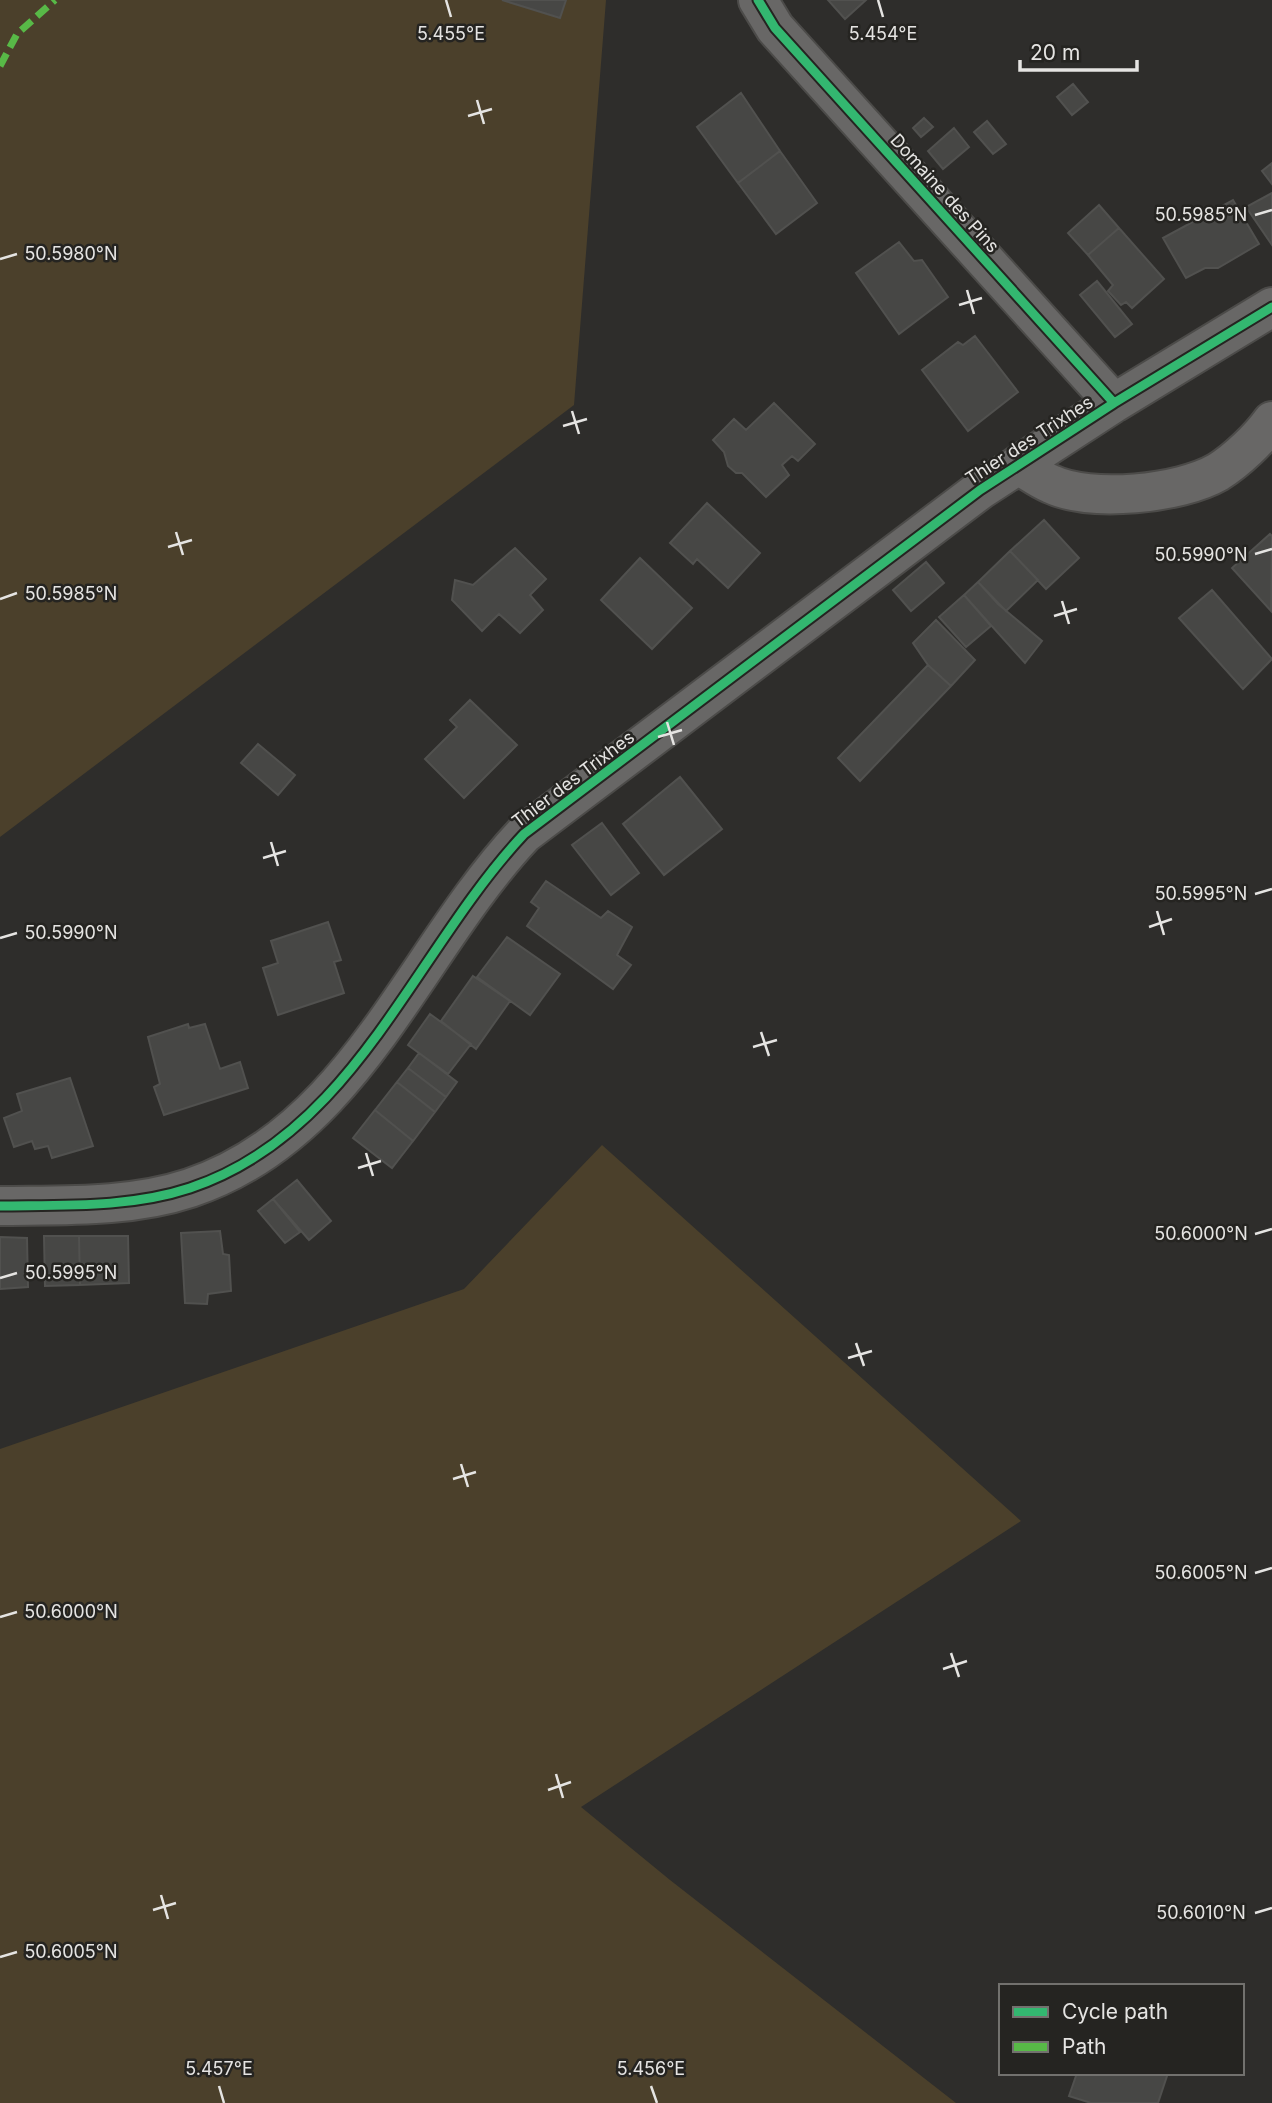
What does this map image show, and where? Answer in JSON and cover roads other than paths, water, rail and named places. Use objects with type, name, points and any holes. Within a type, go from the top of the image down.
[{"type":"street","name":"Domaine des Pins","points":[[758,0],[775,27],[1114,403]]},
{"type":"street","name":"Thier des Trixhes","points":[[0,1206],[112,1203],[155,1197],[225,1175],[269,1148],[308,1116],[364,1053],[493,867],[524,834],[980,490],[1114,403],[1272,307]]},
{"type":"street","name":"Thier des Trixhes","points":[[1018,465],[1052,485],[1076,490],[1106,495],[1157,492],[1217,472],[1262,435],[1272,421]]}]
